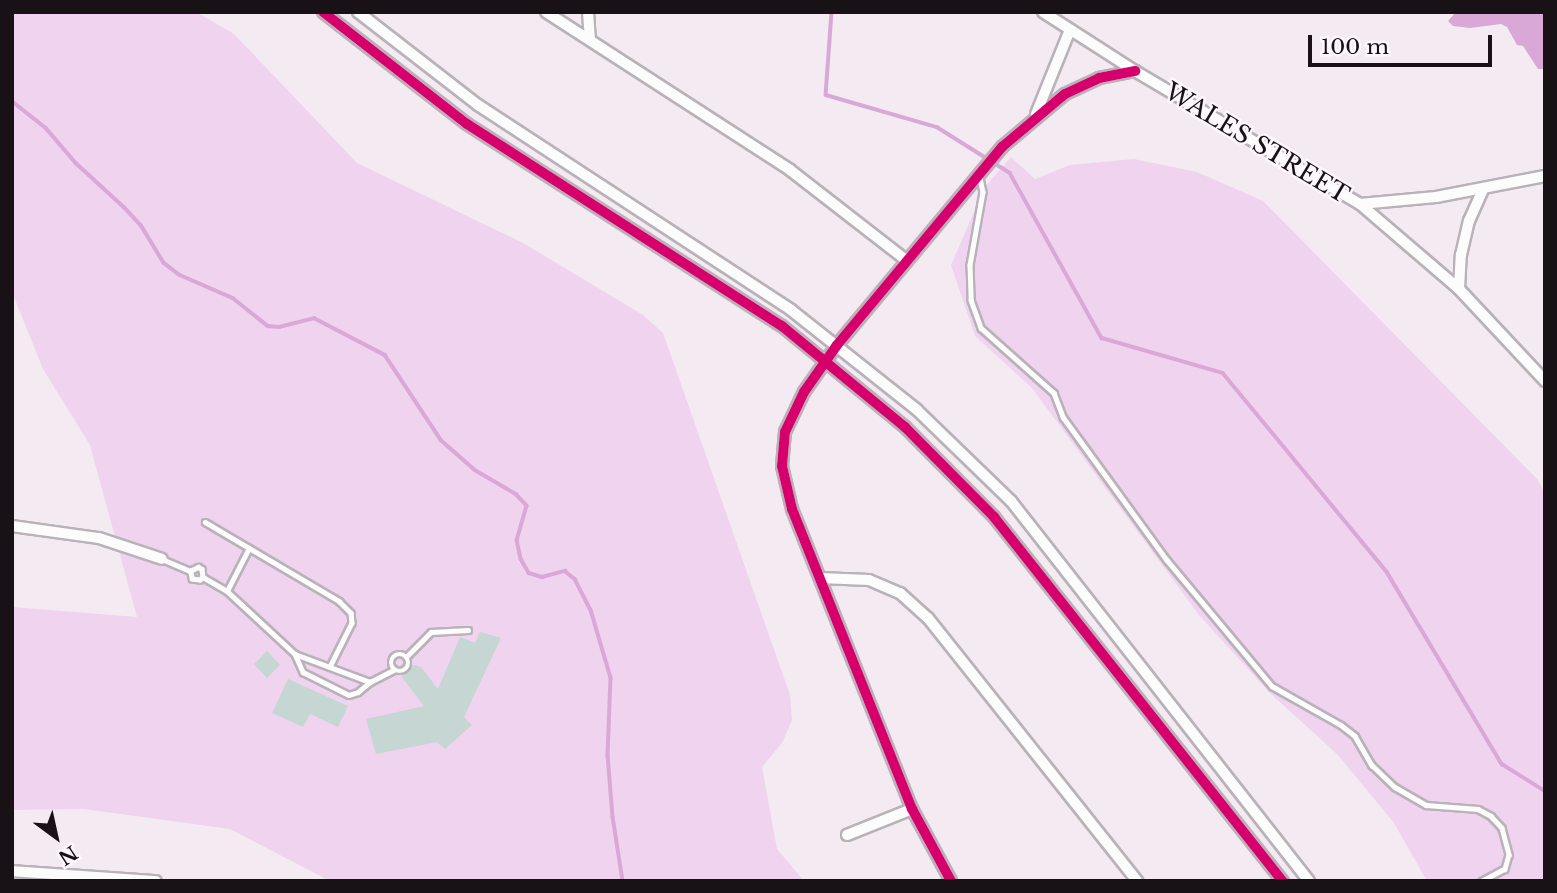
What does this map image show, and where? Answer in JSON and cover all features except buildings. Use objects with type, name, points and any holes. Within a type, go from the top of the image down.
[{"type":"street","points":[[323,12],[467,124],[782,326],[905,427],[994,517],[1283,881]]},
{"type":"street","points":[[358,12],[478,105],[791,310],[917,410],[1011,501],[1309,881]]},
{"type":"street","points":[[546,12],[790,170],[906,260]]},
{"type":"street","points":[[588,12],[590,38]]},
{"type":"street","name":"WALES STREET","points":[[1043,12],[1135,71],[1360,204],[1459,289],[1545,381]]},
{"type":"street","points":[[1036,116],[1070,30]]},
{"type":"street","points":[[951,881],[912,809],[792,509],[782,467],[785,432],[804,392],[837,345],[1002,147],[1065,94],[1099,78],[1135,71]]},
{"type":"street","points":[[1360,204],[1483,189],[1545,176]]},
{"type":"street","points":[[1459,289],[1461,255],[1469,221],[1483,189]]},
{"type":"street","points":[[12,526],[99,538],[162,559]]},
{"type":"street","points":[[820,578],[869,580],[900,593],[928,618],[1137,881]]},
{"type":"street","points":[[847,835],[912,809]]},
{"type":"street","points":[[12,871],[156,881]]},
{"type":"lane","points":[[981,171],[983,192],[970,265],[971,300],[981,328],[1054,393],[1063,418],[1167,560],[1272,686],[1341,725],[1355,737],[1372,765],[1395,787],[1426,805],[1478,809],[1502,828],[1509,855],[1504,869],[1482,881]]},
{"type":"lane","points":[[205,522],[339,601],[351,613],[352,623],[330,667]]},
{"type":"lane","points":[[227,591],[249,548]]},
{"type":"lane","points":[[162,559],[190,571],[192,579],[196,581],[203,577],[227,591],[295,654],[370,682]]},
{"type":"lane","points":[[394,670],[394,658],[406,657],[430,632],[468,630]]},
{"type":"lane","points":[[295,654],[303,672],[349,695],[394,670],[407,669],[409,660],[406,657]]},
{"type":"shaded area","points":[[12,12],[196,12],[234,34],[357,163],[523,243],[643,315],[663,333],[790,695],[792,720],[782,743],[762,767],[777,849],[804,881],[330,881],[230,829],[84,809],[12,810],[12,607],[137,617],[90,445],[43,369],[12,292]]},
{"type":"shaded area","points":[[1456,12],[1544,12],[1545,69],[1538,69],[1523,46],[1517,45],[1507,27],[1501,24],[1470,28],[1453,26],[1448,21]]},
{"type":"shaded area","points":[[1011,157],[1035,179],[1070,165],[1134,159],[1197,172],[1263,201],[1538,480],[1545,494],[1545,881],[1427,881],[1394,823],[1338,755],[1269,692],[1199,615],[1032,388],[975,336],[951,265],[985,187]]},
{"type":"waterway","points":[[832,12],[826,95],[937,127],[1010,173],[1102,338],[1223,373],[1387,572],[1502,764],[1545,791]]},
{"type":"waterway","points":[[12,101],[46,128],[76,163],[141,225],[164,263],[180,275],[233,298],[268,326],[279,327],[314,318],[385,355],[441,440],[475,470],[516,494],[527,506],[517,540],[521,559],[529,573],[542,577],[565,571],[575,579],[591,610],[611,678],[608,755],[613,817],[623,881]]},
{"type":"cycle path","points":[[323,12],[467,124],[782,326],[905,427],[994,517],[1283,881]]},
{"type":"cycle path","points":[[951,881],[912,809],[792,509],[782,466],[785,432],[804,392],[837,345],[1002,147],[1065,94],[1099,78],[1135,71]]}]
